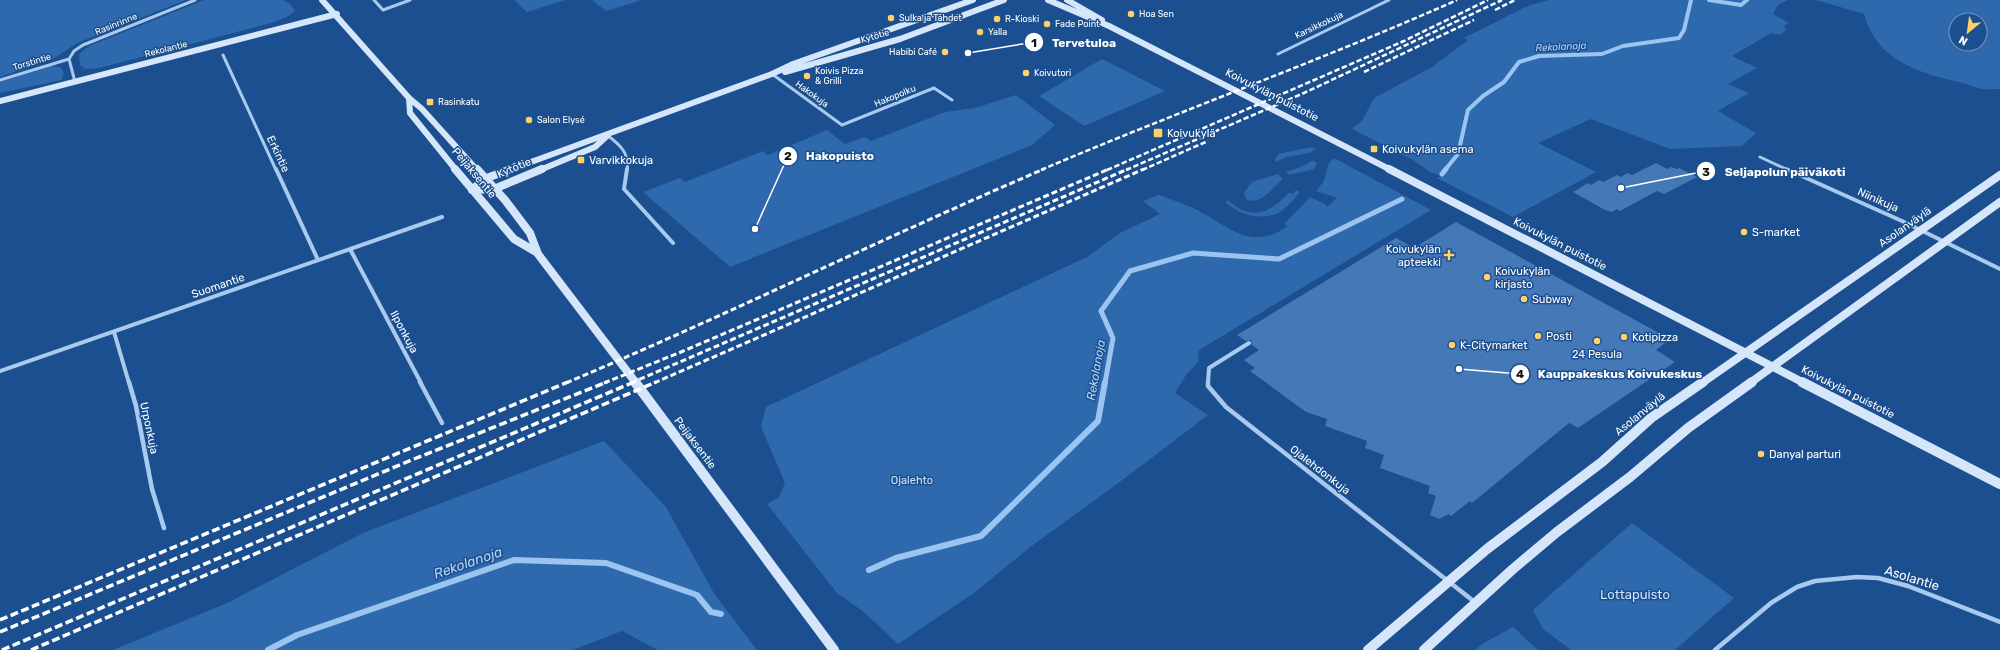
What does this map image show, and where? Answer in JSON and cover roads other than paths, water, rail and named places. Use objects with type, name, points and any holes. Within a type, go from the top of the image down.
[{"type":"main road","name":"Peijaksentie","points":[[322,0],[337,14],[409,98],[433,120],[494,189],[530,233],[536,252],[594,326],[834,650]]},
{"type":"main road","name":"Kytötie","points":[[472,190],[484,179],[586,140],[607,135],[772,74],[787,66],[973,0]]},
{"type":"main road","name":"Kytötie","points":[[772,74],[792,70],[900,39],[1004,0]]},
{"type":"main road","name":"Koivukylän puistotie","points":[[1048,0],[1109,26],[2000,484]]},
{"type":"main road","name":"Koivukylän puistotie","points":[[1067,0],[1092,13],[1109,26]]},
{"type":"main road","name":"Rekolantie","points":[[0,101],[337,14]]},
{"type":"main road","name":"Peijaksentie","points":[[409,98],[410,113],[472,190],[514,239],[536,252]]},
{"type":"main road","name":"Kytötie","points":[[472,190],[494,189],[595,147],[607,135]]},
{"type":"main road","name":"Asolanväylä","points":[[1368,650],[1487,549],[1602,462],[1651,418],[1746,354],[2000,175]]},
{"type":"main road","points":[[1424,650],[1557,532],[1630,477],[1680,434],[2000,202]]},
{"type":"street","name":"Rasinrinne","points":[[69,59],[74,51],[83,45],[195,0]]},
{"type":"street","points":[[374,0],[382,10],[395,7],[410,0]]},
{"type":"street","name":"Karsikkokuja","points":[[1278,54],[1390,0]]},
{"type":"street","name":"Erkintie","points":[[223,55],[318,260]]},
{"type":"street","name":"Torstintie","points":[[0,80],[69,59]]},
{"type":"street","points":[[69,59],[75,82]]},
{"type":"street","name":"Hakokuja","points":[[772,74],[842,125]]},
{"type":"street","name":"Hakopolku","points":[[842,125],[934,88],[952,100]]},
{"type":"street","points":[[607,135],[620,145],[626,153],[626,171],[623,182],[624,189],[673,243]]},
{"type":"street","name":"Niinikuja","points":[[1760,157],[2000,268]]},
{"type":"street","name":"Suomantie","points":[[0,371],[442,216]]},
{"type":"street","name":"Ilponkuja","points":[[350,249],[442,423]]},
{"type":"street","name":"Urponkuja","points":[[114,332],[136,406],[152,488],[164,528]]},
{"type":"street","name":"Ojalehdonkuja","points":[[1248,343],[1209,368],[1208,386],[1226,407],[1476,603]]},
{"type":"street","name":"Asolantie","points":[[1715,650],[1771,603],[1797,587],[1815,580],[1858,577],[1878,578],[1908,586],[2000,622]]},
{"type":"waterway","name":"Rekolanoja","points":[[1445,170],[1458,154],[1468,110],[1483,96],[1504,82],[1519,62],[1539,56],[1602,54],[1623,46],[1679,38],[1684,30],[1691,0]]},
{"type":"waterway","name":"Rekolanoja","points":[[1709,0],[1741,5],[1747,0]]},
{"type":"waterway","name":"Rekolanoja","points":[[1442,174],[1446,169]]},
{"type":"waterway","name":"Rekolanoja","points":[[1105,383],[1113,338],[1101,311],[1130,271],[1193,253],[1279,259],[1402,199]]},
{"type":"waterway","name":"Rekolanoja","points":[[869,570],[896,558],[981,536],[1098,421],[1105,382]]},
{"type":"waterway","name":"Rekolanoja","points":[[268,650],[297,635],[514,560],[606,563],[697,595],[711,612],[721,614]]},
{"type":"railway","points":[[1041,170],[1354,44],[1457,0]]},
{"type":"railway","points":[[1107,170],[1404,41],[1488,0]]},
{"type":"railway","points":[[1126,170],[1304,93],[1502,0]]},
{"type":"railway","points":[[1495,10],[1515,0]]},
{"type":"railway","points":[[1364,72],[1474,20]]},
{"type":"railway","points":[[1142,170],[1208,141]]},
{"type":"railway","points":[[566,383],[686,331],[1044,169]]},
{"type":"railway","points":[[604,383],[681,352],[1109,169]]},
{"type":"railway","points":[[631,383],[1128,169]]},
{"type":"railway","points":[[654,383],[1144,169]]},
{"type":"railway","points":[[0,620],[568,382]]},
{"type":"railway","points":[[0,632],[414,459],[607,382]]},
{"type":"railway","points":[[2,650],[634,382]]},
{"type":"railway","points":[[31,650],[656,382]]},
{"type":"place","name":"Hoa Sen","points":[[1131,14]]},
{"type":"place","name":"Sulka ja Tähdet","points":[[891,18]]},
{"type":"place","name":"R-Kioski","points":[[997,19]]},
{"type":"place","name":"Fade Point","points":[[1047,24]]},
{"type":"place","name":"Yalla","points":[[980,32]]},
{"type":"place","name":"Habibi Café","points":[[945,52]]},
{"type":"place","name":"Tervetuloa","points":[[968,53]]},
{"type":"place","name":"Koivutori","points":[[1026,73]]},
{"type":"place","name":"Koivis Pizza & Grilli","points":[[807,76]]},
{"type":"place","name":"Rasinkatu","points":[[430,102]]},
{"type":"place","name":"Salon Elysé","points":[[529,120]]},
{"type":"place","name":"Koivukylä","points":[[1158,133]]},
{"type":"place","name":"Koivukylän asema","points":[[1374,149]]},
{"type":"place","name":"Varvikkokuja","points":[[581,160]]},
{"type":"place","name":"Seljapolun päiväkoti","points":[[1621,188]]},
{"type":"place","name":"Hakopuisto","points":[[755,229]]},
{"type":"place","name":"S-market","points":[[1744,232]]},
{"type":"place","name":"Koivukylän apteekki","points":[[1449,255]]},
{"type":"place","name":"Koivukylän kirjasto","points":[[1487,277]]},
{"type":"place","name":"Subway","points":[[1524,299]]},
{"type":"place","name":"Posti","points":[[1538,336]]},
{"type":"place","name":"Kotipizza","points":[[1624,337]]},
{"type":"place","name":"24 Pesula","points":[[1597,341]]},
{"type":"place","name":"K-Citymarket","points":[[1452,345]]},
{"type":"place","name":"Kauppakeskus Koivukeskus","points":[[1459,369]]},
{"type":"place","name":"Danyal parturi","points":[[1761,454]]},
{"type":"park label","name":"Ojalehto","points":[[912,480]]},
{"type":"park label","name":"Lottapuisto","points":[[1635,594]]}]
